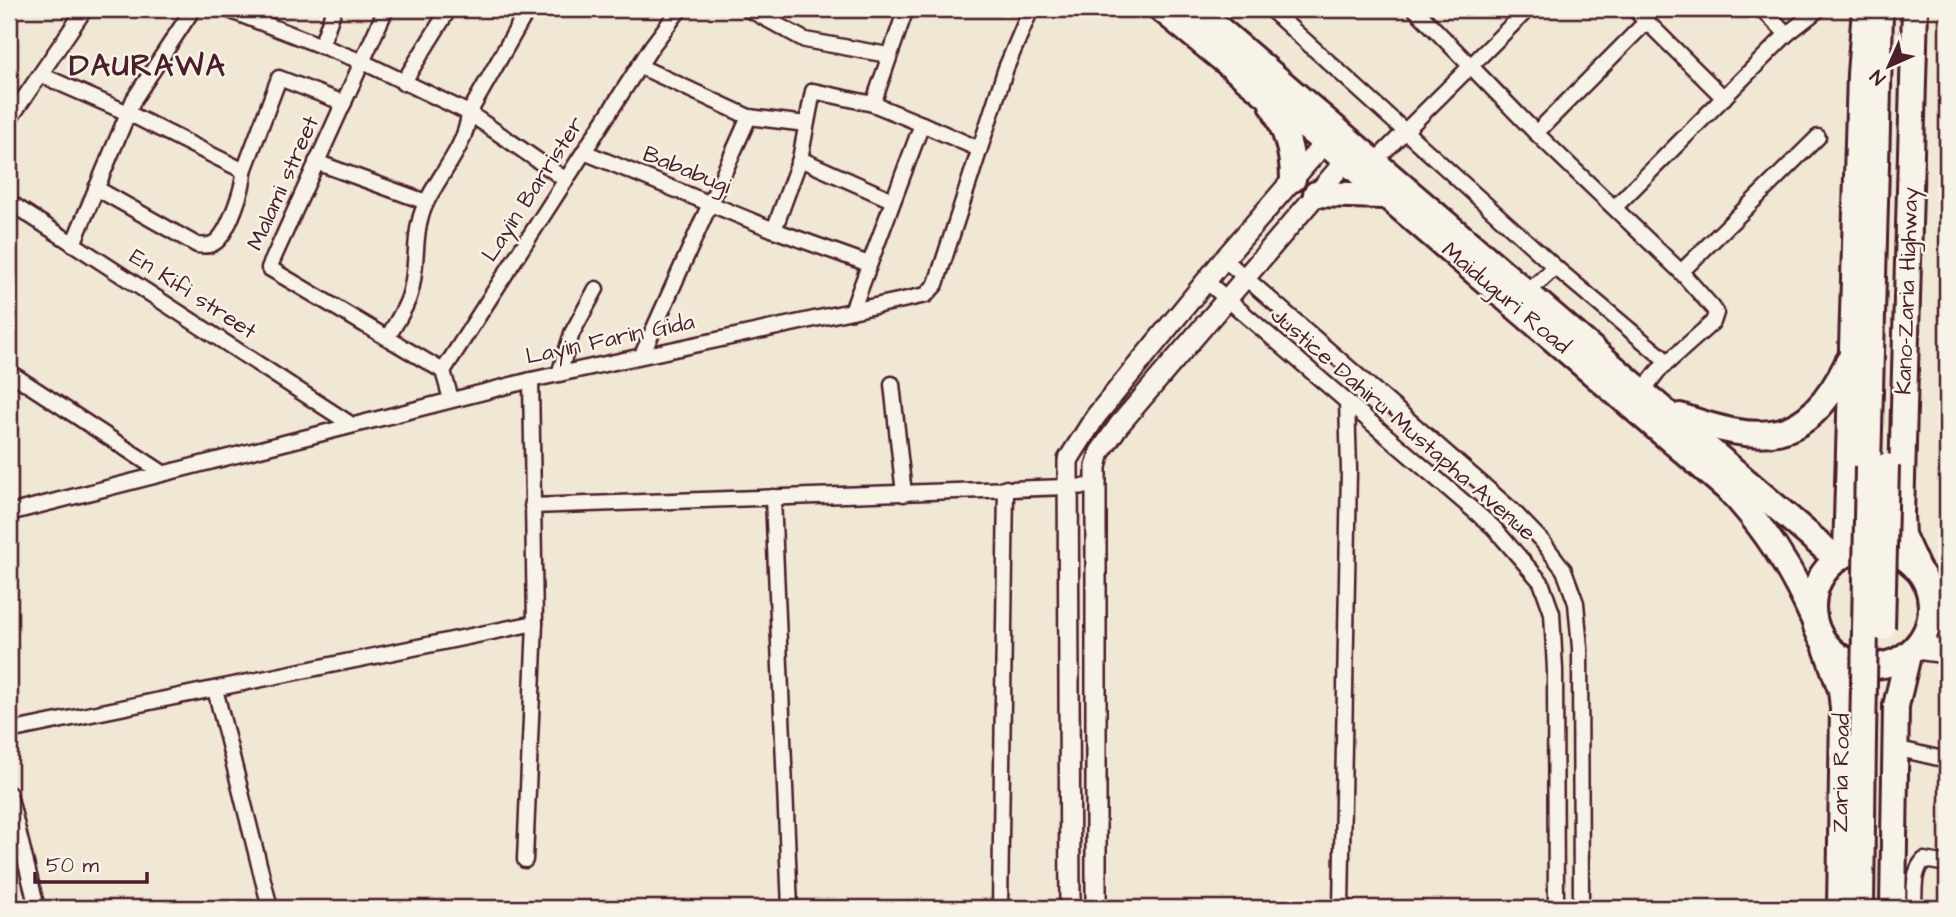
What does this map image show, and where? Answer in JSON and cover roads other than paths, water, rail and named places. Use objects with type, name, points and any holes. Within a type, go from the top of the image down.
[{"type":"highway","name":"Maiduguri Road","points":[[1161,9],[1267,95],[1331,136],[1528,292],[1642,392],[1842,556]]},
{"type":"highway","name":"Maiduguri Road","points":[[1196,9],[1331,136]]},
{"type":"highway","points":[[1842,556],[1852,355],[1860,74],[1865,9]]},
{"type":"highway","points":[[1876,908],[1881,9]]},
{"type":"highway","points":[[1877,466],[1899,9]]},
{"type":"highway","name":"Kano-Zaria Highway","points":[[1915,9],[1901,514],[1902,535],[1921,575]]},
{"type":"highway","points":[[1267,95],[1284,126],[1291,150],[1293,179]]},
{"type":"highway","name":"Maiduguri Road","points":[[1358,157],[1384,196],[1730,491],[1771,539],[1800,589],[1819,631]]},
{"type":"highway","points":[[1316,194],[1384,196]]},
{"type":"highway","points":[[1668,411],[1751,436],[1785,430],[1815,413],[1828,400],[1852,355]]},
{"type":"highway","points":[[1861,549],[1892,551],[1921,575],[1931,596],[1927,631],[1912,651],[1892,664],[1863,666],[1837,655],[1819,631],[1813,603],[1817,585],[1826,570],[1842,556],[1861,549]]},
{"type":"highway","name":"Zaria Road","points":[[1819,631],[1841,690],[1843,708],[1840,908]]},
{"type":"highway","points":[[1861,908],[1879,740],[1896,706],[1912,651]]},
{"type":"highway","points":[[1879,740],[1893,908]]},
{"type":"main road","points":[[1921,575],[1947,607]]},
{"type":"main road","points":[[1912,651],[1947,652]]},
{"type":"street","points":[[9,120],[85,9]]},
{"type":"street","points":[[73,244],[128,113],[193,9]]},
{"type":"street","points":[[226,9],[363,62],[469,113],[566,180]]},
{"type":"street","points":[[321,46],[334,9]]},
{"type":"street","name":"Malami street","points":[[386,9],[270,268],[443,371]]},
{"type":"street","points":[[403,83],[449,9]]},
{"type":"street","points":[[388,337],[411,293],[415,270],[415,239],[426,202],[467,133],[469,113],[528,9]]},
{"type":"street","name":"Layin Barrister","points":[[443,371],[639,66],[680,9]]},
{"type":"street","points":[[748,9],[805,40],[888,55]]},
{"type":"street","points":[[873,104],[906,9]]},
{"type":"street","name":"Layin Farin Gida","points":[[9,513],[531,380],[926,295],[933,290],[1006,68],[1031,9]]},
{"type":"street","points":[[1270,9],[1555,267],[1668,362]]},
{"type":"street","points":[[1415,9],[1536,133],[1615,207],[1713,307],[1715,317],[1668,362],[1642,392]]},
{"type":"street","points":[[1096,908],[1096,467],[1107,443],[1316,194],[1358,157],[1405,133],[1528,9]]},
{"type":"street","points":[[1634,9],[1724,98]]},
{"type":"street","points":[[1762,9],[1787,34]]},
{"type":"street","points":[[1615,207],[1787,34],[1819,9]]},
{"type":"street","points":[[1536,133],[1647,21]]},
{"type":"street","points":[[639,66],[749,117],[806,124]]},
{"type":"street","points":[[41,75],[128,113],[244,171]]},
{"type":"street","points":[[96,188],[197,245],[205,246],[220,239],[244,187],[244,171],[279,78],[344,103]]},
{"type":"street","points":[[774,230],[800,159],[810,94],[817,90],[873,104],[979,149]]},
{"type":"street","points":[[642,355],[749,117]]},
{"type":"street","points":[[852,311],[922,124]]},
{"type":"street","points":[[1070,908],[1068,460],[1082,436],[1206,281],[1331,136]]},
{"type":"street","points":[[1681,272],[1818,137]]},
{"type":"street","name":"Bababugi","points":[[584,152],[774,230],[869,264]]},
{"type":"street","points":[[800,159],[892,200]]},
{"type":"street","points":[[316,162],[426,202]]},
{"type":"street","name":"En Kifi street","points":[[9,202],[352,425]]},
{"type":"street","points":[[1224,259],[1513,512],[1542,541],[1564,570],[1576,603],[1580,648],[1581,908]]},
{"type":"street","points":[[1528,292],[1555,267]]},
{"type":"street","name":"Justice Dahiru Mustapha Avenue","points":[[1206,281],[1493,527],[1541,582],[1552,613],[1555,670],[1556,908]]},
{"type":"street","points":[[559,374],[572,333],[596,289]]},
{"type":"street","points":[[443,371],[451,400]]},
{"type":"street","points":[[9,372],[163,473]]},
{"type":"street","points":[[525,860],[535,623],[531,380]]},
{"type":"street","points":[[892,384],[904,494]]},
{"type":"street","points":[[1341,908],[1349,483],[1347,401]]},
{"type":"street","points":[[532,506],[1096,485]]},
{"type":"street","points":[[1000,908],[1006,488]]},
{"type":"street","points":[[773,497],[790,908]]},
{"type":"street","points":[[1541,582],[1564,570]]},
{"type":"street","points":[[9,731],[535,623]]},
{"type":"street","points":[[215,689],[271,908]]},
{"type":"street","points":[[1879,740],[1947,760]]},
{"type":"street","points":[[9,794],[37,908]]},
{"type":"street","points":[[1914,908],[1916,871],[1920,863],[1924,860],[1947,864]]},
{"type":"district","name":"DAURAWA","points":[[148,66]]}]
